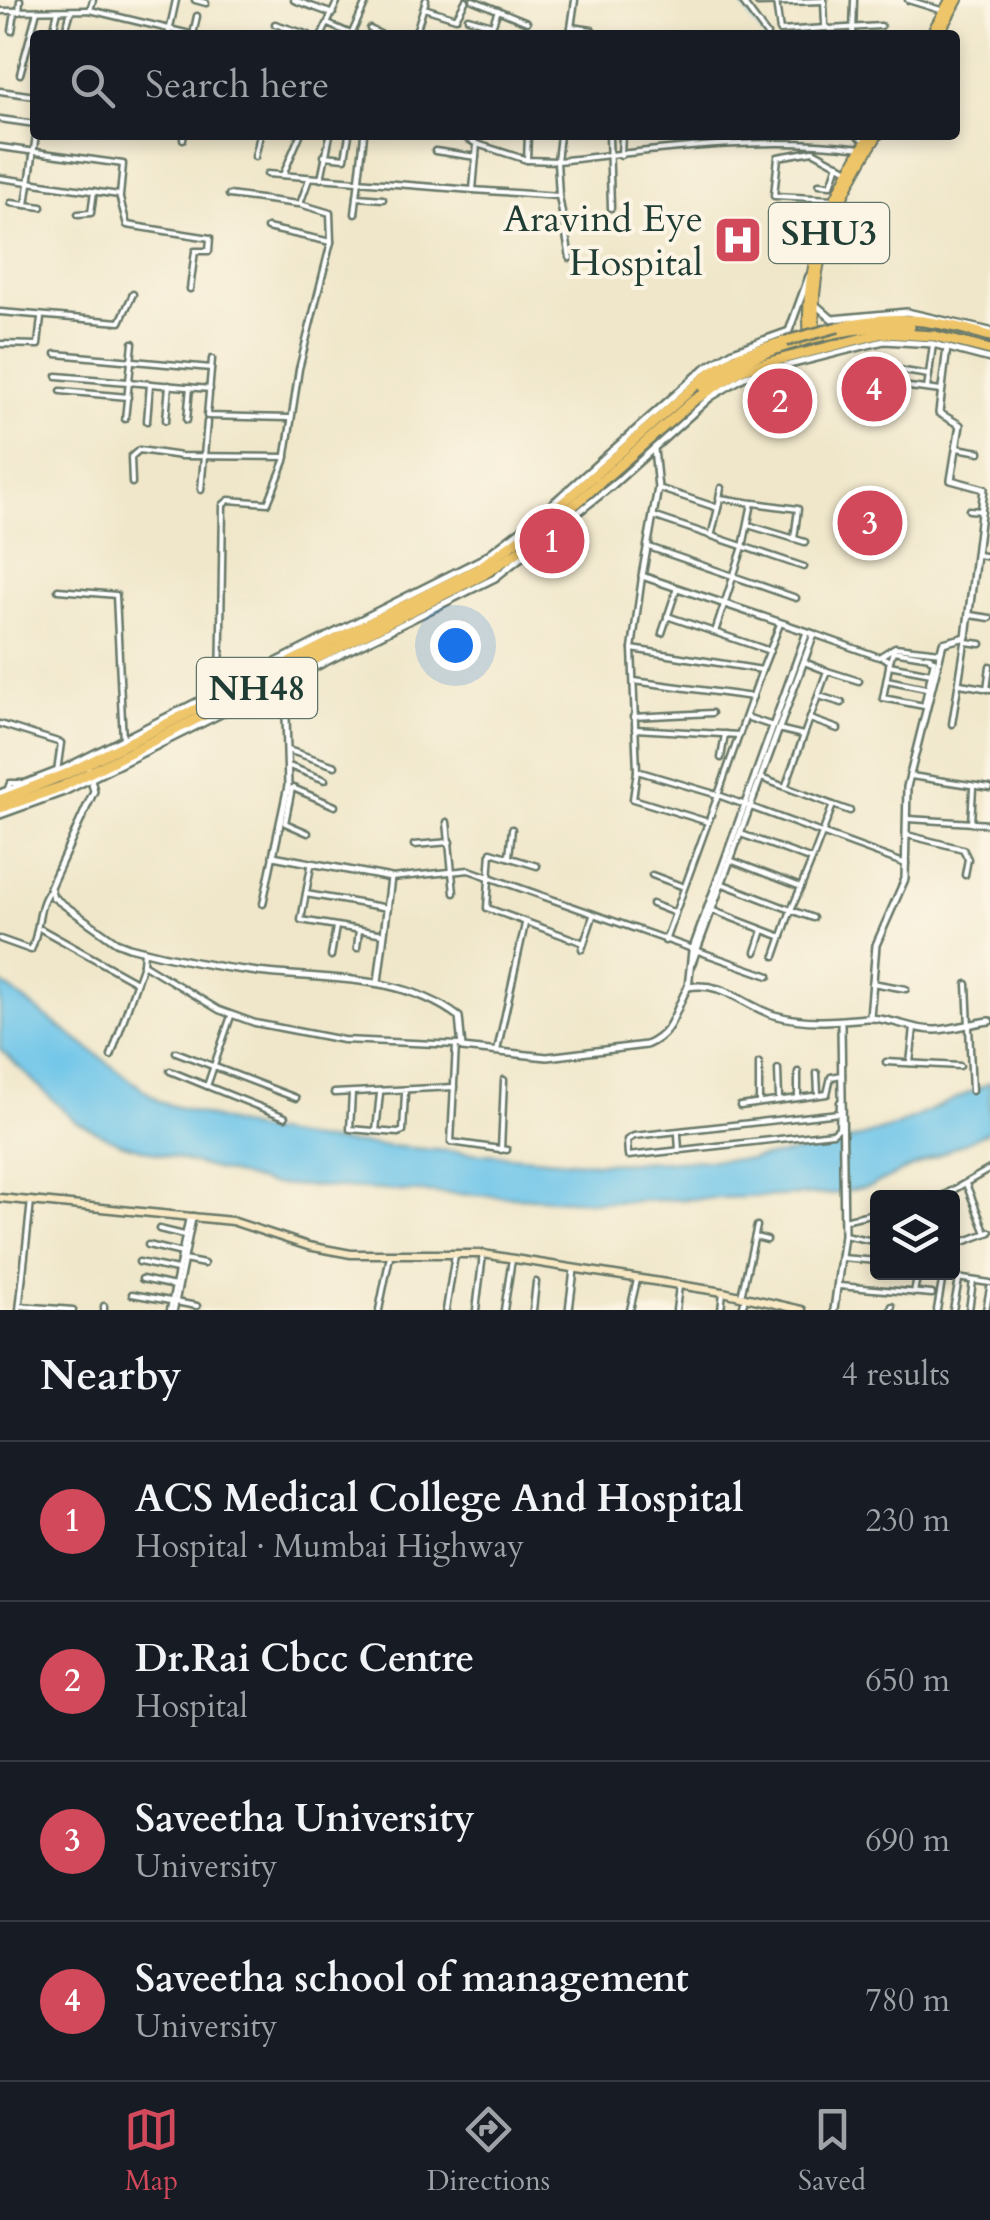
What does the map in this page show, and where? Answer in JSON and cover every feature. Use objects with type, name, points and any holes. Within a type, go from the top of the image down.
[{"type":"highway","name":"NH48","points":[[2,795],[90,768],[123,743],[508,554],[534,523],[711,372],[741,355],[881,318],[915,318],[990,334]]},
{"type":"highway","points":[[657,432],[726,370],[787,341],[813,341],[865,328],[903,326],[936,330],[990,349]]},
{"type":"highway","name":"NH48","points":[[0,812],[433,601],[508,554],[705,392],[743,369],[852,338],[922,334],[990,349]]},
{"type":"highway","points":[[488,554],[522,538]]},
{"type":"highway","points":[[433,601],[495,578]]},
{"type":"main road","points":[[933,30],[954,0]]},
{"type":"main road","points":[[940,30],[954,0]]},
{"type":"main road","name":"SHU3","points":[[813,341],[806,301],[811,271],[833,199],[867,143]]},
{"type":"main road","name":"SHU3","points":[[813,341],[814,287],[836,204],[867,143]]},
{"type":"main road","points":[[0,1198],[232,1221],[308,1246],[390,1256],[455,1251],[483,1254],[723,1292],[765,1306],[802,1310]]},
{"type":"street","points":[[12,30],[20,0]]},
{"type":"street","points":[[53,30],[59,0]]},
{"type":"street","points":[[90,10],[93,0]]},
{"type":"street","points":[[169,30],[176,0]]},
{"type":"street","points":[[195,0],[206,3]]},
{"type":"street","points":[[294,0],[332,14]]},
{"type":"street","points":[[325,30],[338,0]]},
{"type":"street","points":[[353,30],[368,0]]},
{"type":"street","points":[[418,30],[426,0]]},
{"type":"street","points":[[424,8],[456,18],[466,0]]},
{"type":"street","points":[[473,0],[526,22]]},
{"type":"street","points":[[574,0],[571,28],[592,30]]},
{"type":"street","points":[[741,0],[763,30]]},
{"type":"street","points":[[758,3],[824,0],[823,30]]},
{"type":"street","points":[[854,0],[854,28]]},
{"type":"street","points":[[908,0],[935,3],[944,11]]},
{"type":"street","points":[[776,2],[780,30]]},
{"type":"street","points":[[65,30],[71,10]]},
{"type":"street","points":[[0,11],[90,10],[162,30]]},
{"type":"street","points":[[490,30],[498,10]]},
{"type":"street","points":[[32,30],[37,12]]},
{"type":"street","points":[[195,30],[197,16]]},
{"type":"street","points":[[468,18],[492,25]]},
{"type":"street","points":[[274,24],[293,30]]},
{"type":"street","points":[[328,24],[341,30]]},
{"type":"street","points":[[833,30],[881,26]]},
{"type":"street","points":[[20,74],[30,38]]},
{"type":"street","points":[[0,92],[30,95]]},
{"type":"street","points":[[0,119],[30,123]]},
{"type":"street","points":[[26,205],[35,140]]},
{"type":"street","points":[[254,157],[259,140]]},
{"type":"street","points":[[282,176],[298,140]]},
{"type":"street","points":[[321,180],[329,140]]},
{"type":"street","points":[[324,156],[344,158],[348,140]]},
{"type":"street","points":[[355,214],[363,140]]},
{"type":"street","points":[[471,140],[527,160],[558,162],[620,155],[867,143]]},
{"type":"street","points":[[527,160],[528,140]]},
{"type":"street","points":[[560,140],[559,196],[570,258]]},
{"type":"street","points":[[609,140],[611,208]]},
{"type":"street","points":[[620,155],[622,140]]},
{"type":"street","points":[[841,140],[843,146]]},
{"type":"street","points":[[473,190],[477,144]]},
{"type":"street","points":[[0,147],[123,164],[120,196],[126,226],[210,238],[209,252],[195,251],[190,289]]},
{"type":"street","points":[[436,150],[476,158]]},
{"type":"street","points":[[833,199],[774,196],[775,170],[781,154],[810,151],[848,170]]},
{"type":"street","points":[[819,184],[830,186],[838,164]]},
{"type":"street","points":[[267,174],[559,196]]},
{"type":"street","points":[[0,178],[120,196]]},
{"type":"street","points":[[300,204],[309,179]]},
{"type":"street","points":[[78,214],[91,214],[94,191]]},
{"type":"street","points":[[229,194],[328,210],[333,223],[290,418],[286,457],[270,502],[228,500],[224,505],[222,693],[488,554],[534,523]]},
{"type":"street","points":[[358,197],[382,200]]},
{"type":"street","points":[[11,202],[42,207]]},
{"type":"street","points":[[267,228],[331,242]]},
{"type":"street","points":[[787,341],[811,271]]},
{"type":"street","points":[[814,287],[818,310],[832,320],[907,312],[990,334]]},
{"type":"street","points":[[0,312],[120,322],[132,294]]},
{"type":"street","points":[[0,344],[38,345],[41,316]]},
{"type":"street","points":[[125,419],[133,343]]},
{"type":"street","points":[[2,795],[57,772],[90,768],[285,682],[495,578],[654,449],[703,404],[746,376],[873,343],[934,344],[990,358]]},
{"type":"street","points":[[927,389],[934,344]]},
{"type":"street","points":[[947,346],[939,413],[960,425],[951,480],[987,489],[952,724]]},
{"type":"street","points":[[56,354],[211,368]]},
{"type":"street","points":[[212,358],[207,416],[290,418]]},
{"type":"street","points":[[884,368],[930,375]]},
{"type":"street","points":[[57,376],[210,389]]},
{"type":"street","points":[[147,421],[150,384]]},
{"type":"street","points":[[166,420],[169,386]]},
{"type":"street","points":[[186,420],[190,387]]},
{"type":"street","points":[[909,387],[941,391]]},
{"type":"street","points":[[61,391],[128,397]]},
{"type":"street","points":[[201,490],[207,422]]},
{"type":"street","points":[[957,448],[980,452]]},
{"type":"street","points":[[654,449],[658,488],[632,649],[637,771],[634,799],[708,822]]},
{"type":"street","points":[[132,484],[132,457],[140,450],[204,457],[286,457]]},
{"type":"street","points":[[658,488],[718,508]]},
{"type":"street","points":[[712,535],[721,488]]},
{"type":"street","points":[[719,498],[798,508],[794,539]]},
{"type":"street","points":[[714,632],[743,547],[752,503]]},
{"type":"street","points":[[968,510],[982,511]]},
{"type":"street","points":[[653,516],[804,567]]},
{"type":"street","points":[[748,525],[805,542]]},
{"type":"street","points":[[648,547],[796,598]]},
{"type":"street","points":[[978,556],[990,558]]},
{"type":"street","points":[[642,576],[882,657],[890,663],[931,673]]},
{"type":"street","points":[[662,632],[677,588]]},
{"type":"street","points":[[58,590],[116,595],[123,743]]},
{"type":"street","points":[[969,615],[990,618]]},
{"type":"street","points":[[668,616],[770,651]]},
{"type":"street","points":[[665,941],[780,624]]},
{"type":"street","points":[[694,953],[714,911],[747,807],[811,633]]},
{"type":"street","points":[[143,964],[231,1016],[342,1040],[458,1045],[547,1057],[660,1040],[672,1024],[688,987],[694,953],[811,633]]},
{"type":"street","points":[[870,1018],[876,944],[906,879],[910,776],[940,652],[947,641],[981,644]]},
{"type":"street","points":[[882,657],[895,647],[940,652]]},
{"type":"street","points":[[632,649],[762,670]]},
{"type":"street","points":[[930,658],[893,651],[884,698],[924,706],[931,651]]},
{"type":"street","points":[[803,662],[860,681]]},
{"type":"street","points":[[960,684],[989,689],[990,666]]},
{"type":"street","points":[[786,786],[827,671]]},
{"type":"street","points":[[887,680],[928,689]]},
{"type":"street","points":[[632,681],[753,697]]},
{"type":"street","points":[[262,904],[290,787],[285,682]]},
{"type":"street","points":[[819,696],[842,703]]},
{"type":"street","points":[[633,717],[712,713]]},
{"type":"street","points":[[746,717],[804,736]]},
{"type":"street","points":[[810,719],[838,729]]},
{"type":"street","points":[[0,724],[61,743],[57,772]]},
{"type":"street","points":[[634,730],[739,735]]},
{"type":"street","points":[[721,758],[725,734]]},
{"type":"street","points":[[288,750],[334,766]]},
{"type":"street","points":[[289,766],[325,780]]},
{"type":"street","points":[[0,939],[30,952],[40,929],[43,898],[88,812],[90,768]]},
{"type":"street","points":[[637,771],[718,795],[906,864]]},
{"type":"street","points":[[910,776],[990,788]]},
{"type":"street","points":[[760,778],[850,811]]},
{"type":"street","points":[[970,823],[973,786]]},
{"type":"street","points":[[290,787],[335,806]]},
{"type":"street","points":[[775,956],[833,805]]},
{"type":"street","points":[[908,819],[990,824]]},
{"type":"street","points":[[283,822],[308,833]]},
{"type":"street","points":[[447,822],[454,893]]},
{"type":"street","points":[[509,856],[512,830]]},
{"type":"street","points":[[740,834],[812,860]]},
{"type":"street","points":[[908,835],[963,850],[966,874]]},
{"type":"street","points":[[414,845],[450,842]]},
{"type":"street","points":[[538,866],[491,852],[487,908],[583,946],[593,916]]},
{"type":"street","points":[[273,856],[391,878],[452,868],[488,876],[694,953],[769,976]]},
{"type":"street","points":[[730,860],[801,886]]},
{"type":"street","points":[[311,866],[301,920],[384,934]]},
{"type":"street","points":[[652,875],[684,887]]},
{"type":"street","points":[[378,984],[391,878]]},
{"type":"street","points":[[723,884],[813,918]]},
{"type":"street","points":[[50,890],[116,942],[144,951],[252,972],[378,984],[411,992],[456,1014],[462,1023],[454,1087],[453,1145],[504,1150],[504,1080]]},
{"type":"street","points":[[306,894],[388,908]]},
{"type":"street","points":[[652,904],[675,913]]},
{"type":"street","points":[[714,911],[782,937]]},
{"type":"street","points":[[497,1052],[525,924]]},
{"type":"street","points":[[332,956],[336,927]]},
{"type":"street","points":[[40,929],[136,982]]},
{"type":"street","points":[[356,948],[359,930]]},
{"type":"street","points":[[756,952],[763,930]]},
{"type":"street","points":[[111,1056],[144,951]]},
{"type":"street","points":[[872,983],[906,988]]},
{"type":"street","points":[[688,987],[704,984],[733,992],[773,1015],[841,1024],[870,1018],[935,1030],[990,1021]]},
{"type":"street","points":[[968,984],[972,1091]]},
{"type":"street","points":[[206,1086],[231,1016]]},
{"type":"street","points":[[834,1310],[844,1235],[841,1024]]},
{"type":"street","points":[[910,1063],[914,1026]]},
{"type":"street","points":[[176,1052],[296,1098]]},
{"type":"street","points":[[886,1062],[960,1066]]},
{"type":"street","points":[[759,1063],[759,1104]]},
{"type":"street","points":[[778,1069],[779,1100]]},
{"type":"street","points":[[170,1071],[285,1117]]},
{"type":"street","points":[[798,1072],[798,1098]]},
{"type":"street","points":[[818,1073],[818,1095]]},
{"type":"street","points":[[740,1106],[830,1092],[830,1078],[843,1075]]},
{"type":"street","points":[[839,1114],[634,1136],[626,1142],[628,1156],[833,1132],[839,1128],[843,1075]]},
{"type":"street","points":[[334,1094],[454,1087]]},
{"type":"street","points":[[352,1093],[350,1129],[402,1132],[406,1092]]},
{"type":"street","points":[[376,1132],[380,1093]]},
{"type":"street","points":[[678,1134],[678,1151]]},
{"type":"street","points":[[954,1190],[990,1169]]},
{"type":"street","points":[[960,1243],[988,1232],[966,1184]]},
{"type":"street","points":[[31,1201],[20,1308],[73,1310]]},
{"type":"street","points":[[844,1220],[870,1214]]},
{"type":"street","points":[[174,1302],[191,1216]]},
{"type":"street","points":[[742,1310],[757,1226]]},
{"type":"street","points":[[159,1230],[187,1236]]},
{"type":"street","points":[[844,1235],[870,1240]]},
{"type":"street","points":[[172,1310],[187,1236]]},
{"type":"street","points":[[754,1238],[766,1240]]},
{"type":"street","points":[[148,1245],[182,1253]]},
{"type":"street","points":[[446,1310],[455,1251]]},
{"type":"street","points":[[476,1310],[483,1254]]},
{"type":"street","points":[[378,1310],[390,1256]]},
{"type":"street","points":[[841,1258],[870,1260]]},
{"type":"street","points":[[504,1310],[512,1259]]},
{"type":"street","points":[[184,1260],[204,1264]]},
{"type":"street","points":[[139,1262],[180,1270]]},
{"type":"street","points":[[569,1310],[574,1270]]},
{"type":"street","points":[[960,1278],[990,1286],[986,1310]]},
{"type":"street","points":[[142,1279],[175,1286]]},
{"type":"street","points":[[630,1310],[637,1280]]},
{"type":"street","points":[[914,1293],[916,1280]]},
{"type":"street","points":[[938,1310],[942,1280]]},
{"type":"street","points":[[953,1310],[959,1280]]},
{"type":"street","points":[[968,1310],[974,1280]]},
{"type":"street","points":[[533,1310],[536,1282]]},
{"type":"street","points":[[676,1310],[678,1286]]},
{"type":"street","points":[[839,1286],[932,1294]]},
{"type":"street","points":[[721,1310],[723,1292]]},
{"type":"street","points":[[132,1294],[197,1306]]},
{"type":"water","points":[[0,982],[160,1102],[248,1128],[313,1140],[595,1163],[750,1159],[824,1148],[896,1126],[990,1083],[990,1131],[871,1186],[832,1194],[609,1202],[270,1184],[120,1143],[75,1121],[0,1049]]},
{"type":"waterway","points":[[739,0],[760,30]]},
{"type":"place","name":"Aravind Eye Hospital","points":[[738,240]]},
{"type":"place","name":"Saveetha school of management","points":[[874,389]]},
{"type":"place","name":"Dr.Rai Cbcc Centre","points":[[780,401]]},
{"type":"place","name":"Saveetha University","points":[[870,523]]},
{"type":"place","name":"ACS Medical College And Hospital","points":[[552,541]]}]
